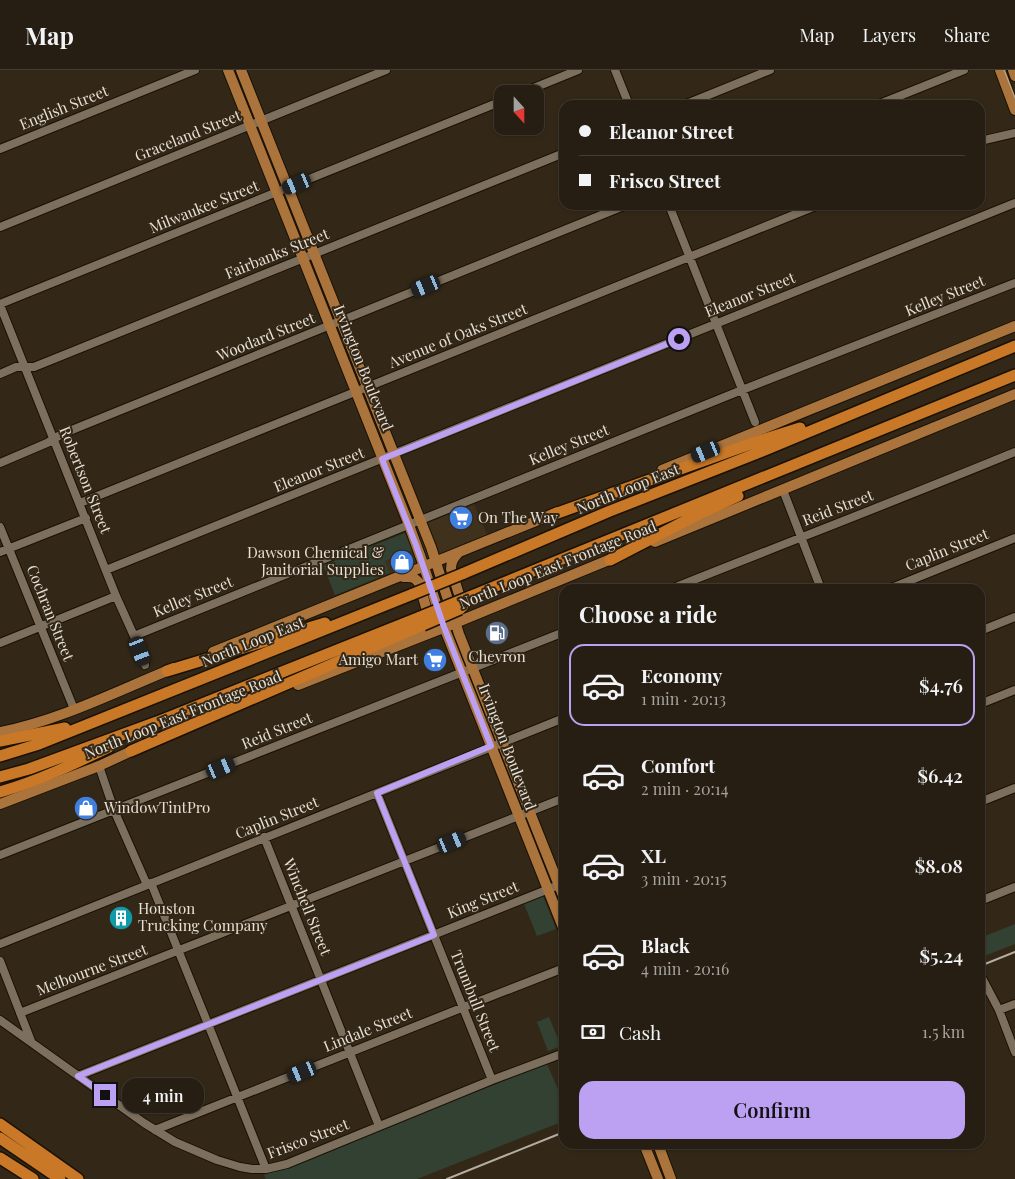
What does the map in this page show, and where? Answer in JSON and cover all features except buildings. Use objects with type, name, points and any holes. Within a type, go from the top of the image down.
[{"type":"highway","name":"North Loop East","points":[[0,756],[39,744],[93,723],[413,594],[1015,346]]},
{"type":"highway","points":[[0,777],[29,770],[421,621],[472,605],[490,588],[1015,375]]},
{"type":"highway","points":[[552,515],[753,443],[864,408]]},
{"type":"highway","points":[[610,560],[695,516],[860,438]]},
{"type":"highway","points":[[167,671],[398,600]]},
{"type":"highway","points":[[131,751],[421,621]]},
{"type":"highway","points":[[0,792],[75,764],[157,722]]},
{"type":"highway","points":[[0,741],[93,723]]},
{"type":"highway","points":[[0,1124],[78,1179]]},
{"type":"highway","points":[[0,1138],[60,1179]]},
{"type":"highway","points":[[0,1158],[33,1179]]},
{"type":"main road","name":"Irvington Boulevard","points":[[228,70],[409,525],[444,627],[559,918]]},
{"type":"main road","name":"Irvington Boulevard","points":[[241,70],[431,547],[456,623],[501,742],[559,879]]},
{"type":"main road","points":[[1000,70],[1015,110]]},
{"type":"main road","points":[[1012,70],[1015,76]]},
{"type":"main road","points":[[0,732],[33,724],[74,710],[1015,326]]},
{"type":"main road","name":"North Loop East Frontage Road","points":[[0,804],[456,623],[472,605],[610,560],[1015,394]]},
{"type":"main road","points":[[458,552],[453,559],[451,569],[465,610],[472,605]]},
{"type":"main road","points":[[400,577],[416,578],[419,583],[430,620],[427,630],[419,637]]},
{"type":"main road","points":[[646,1149],[658,1179]]},
{"type":"main road","points":[[660,1149],[671,1179]]},
{"type":"street","name":"English Street","points":[[0,149],[195,70]]},
{"type":"street","name":"Graceland Street","points":[[0,227],[386,70]]},
{"type":"street","points":[[541,85],[578,70]]},
{"type":"street","points":[[615,70],[627,100]]},
{"type":"street","points":[[696,100],[770,70]]},
{"type":"street","points":[[889,100],[964,70]]},
{"type":"street","name":"Milwaukee Street","points":[[0,305],[494,103]]},
{"type":"street","points":[[985,140],[1015,133]]},
{"type":"street","name":"Fairbanks Street","points":[[0,374],[16,367],[34,367],[559,156]]},
{"type":"street","name":"Eleanor Street","points":[[106,570],[1015,203]]},
{"type":"street","name":"Woodard Street","points":[[0,463],[47,443],[62,434],[614,210]]},
{"type":"street","points":[[671,210],[755,422]]},
{"type":"street","name":"Avenue of Oaks Street","points":[[80,503],[806,210]]},
{"type":"street","name":"Kelley Street","points":[[134,636],[742,390],[1015,283]]},
{"type":"street","name":"Robertson Street","points":[[0,305],[145,665]]},
{"type":"street","name":"Reid Street","points":[[684,584],[864,514],[1015,452]]},
{"type":"street","points":[[783,490],[819,584]]},
{"type":"street","points":[[0,552],[86,518]]},
{"type":"street","name":"Cochran Street","points":[[0,527],[74,710]]},
{"type":"street","name":"Caplin Street","points":[[901,584],[1015,538]]},
{"type":"street","points":[[0,643],[116,596]]},
{"type":"street","points":[[985,629],[1015,617]]},
{"type":"street","name":"Reid Street","points":[[0,855],[559,634]]},
{"type":"street","points":[[985,702],[1015,690]]},
{"type":"street","name":"Caplin Street","points":[[0,944],[559,720]]},
{"type":"street","points":[[99,766],[114,810],[179,951],[266,1169]]},
{"type":"street","points":[[985,800],[1015,788]]},
{"type":"street","name":"Trumbull Street","points":[[377,793],[492,1080]]},
{"type":"street","name":"Melbourne Street","points":[[20,1013],[559,800]]},
{"type":"street","name":"Winchell Street","points":[[264,837],[379,1126]]},
{"type":"street","name":"King Street","points":[[78,1076],[559,885]]},
{"type":"street","points":[[985,899],[1015,887]]},
{"type":"street","points":[[0,961],[31,1042]]},
{"type":"street","name":"Lindale Street","points":[[155,1130],[559,970]]},
{"type":"street","points":[[985,983],[999,1010],[1015,1052]]},
{"type":"street","points":[[999,1010],[1015,1004]]},
{"type":"street","name":"Frisco Street","points":[[0,1020],[155,1130],[175,1142],[218,1160],[246,1168],[266,1169],[287,1164],[492,1080],[559,1055]]},
{"type":"shaded area","points":[[474,504],[488,537],[391,576],[385,561],[412,550],[405,532]]},
{"type":"green space","points":[[405,533],[412,550],[385,561],[390,573],[335,595],[323,565]]},
{"type":"green space","points":[[543,896],[556,929],[537,936],[524,904]]},
{"type":"green space","points":[[1015,924],[1015,944],[987,955],[985,955],[985,936]]},
{"type":"green space","points":[[549,1017],[559,1041],[559,1047],[548,1051],[537,1022]]},
{"type":"green space","points":[[547,1064],[559,1092],[559,1123],[417,1179],[266,1179],[264,1175]]},
{"type":"tram line","points":[[1004,70],[1015,98]]},
{"type":"railway","points":[[985,964],[1015,952]]},
{"type":"railway","points":[[447,1179],[559,1134]]},
{"type":"place","name":"On The Way","points":[[461,518]]},
{"type":"place","name":"Dawson Chemical & Janitorial Supplies","points":[[402,562]]},
{"type":"place","name":"Chevron","points":[[497,633]]},
{"type":"place","name":"Amigo Mart","points":[[435,660]]},
{"type":"place","name":"WindowTintPro","points":[[86,808]]},
{"type":"place","name":"Houston Trucking Company","points":[[121,918]]},
{"type":"route","points":[[105,1095],[78,1076],[434,935],[377,793],[491,746],[444,627],[422,560],[382,459],[679,339]]}]
